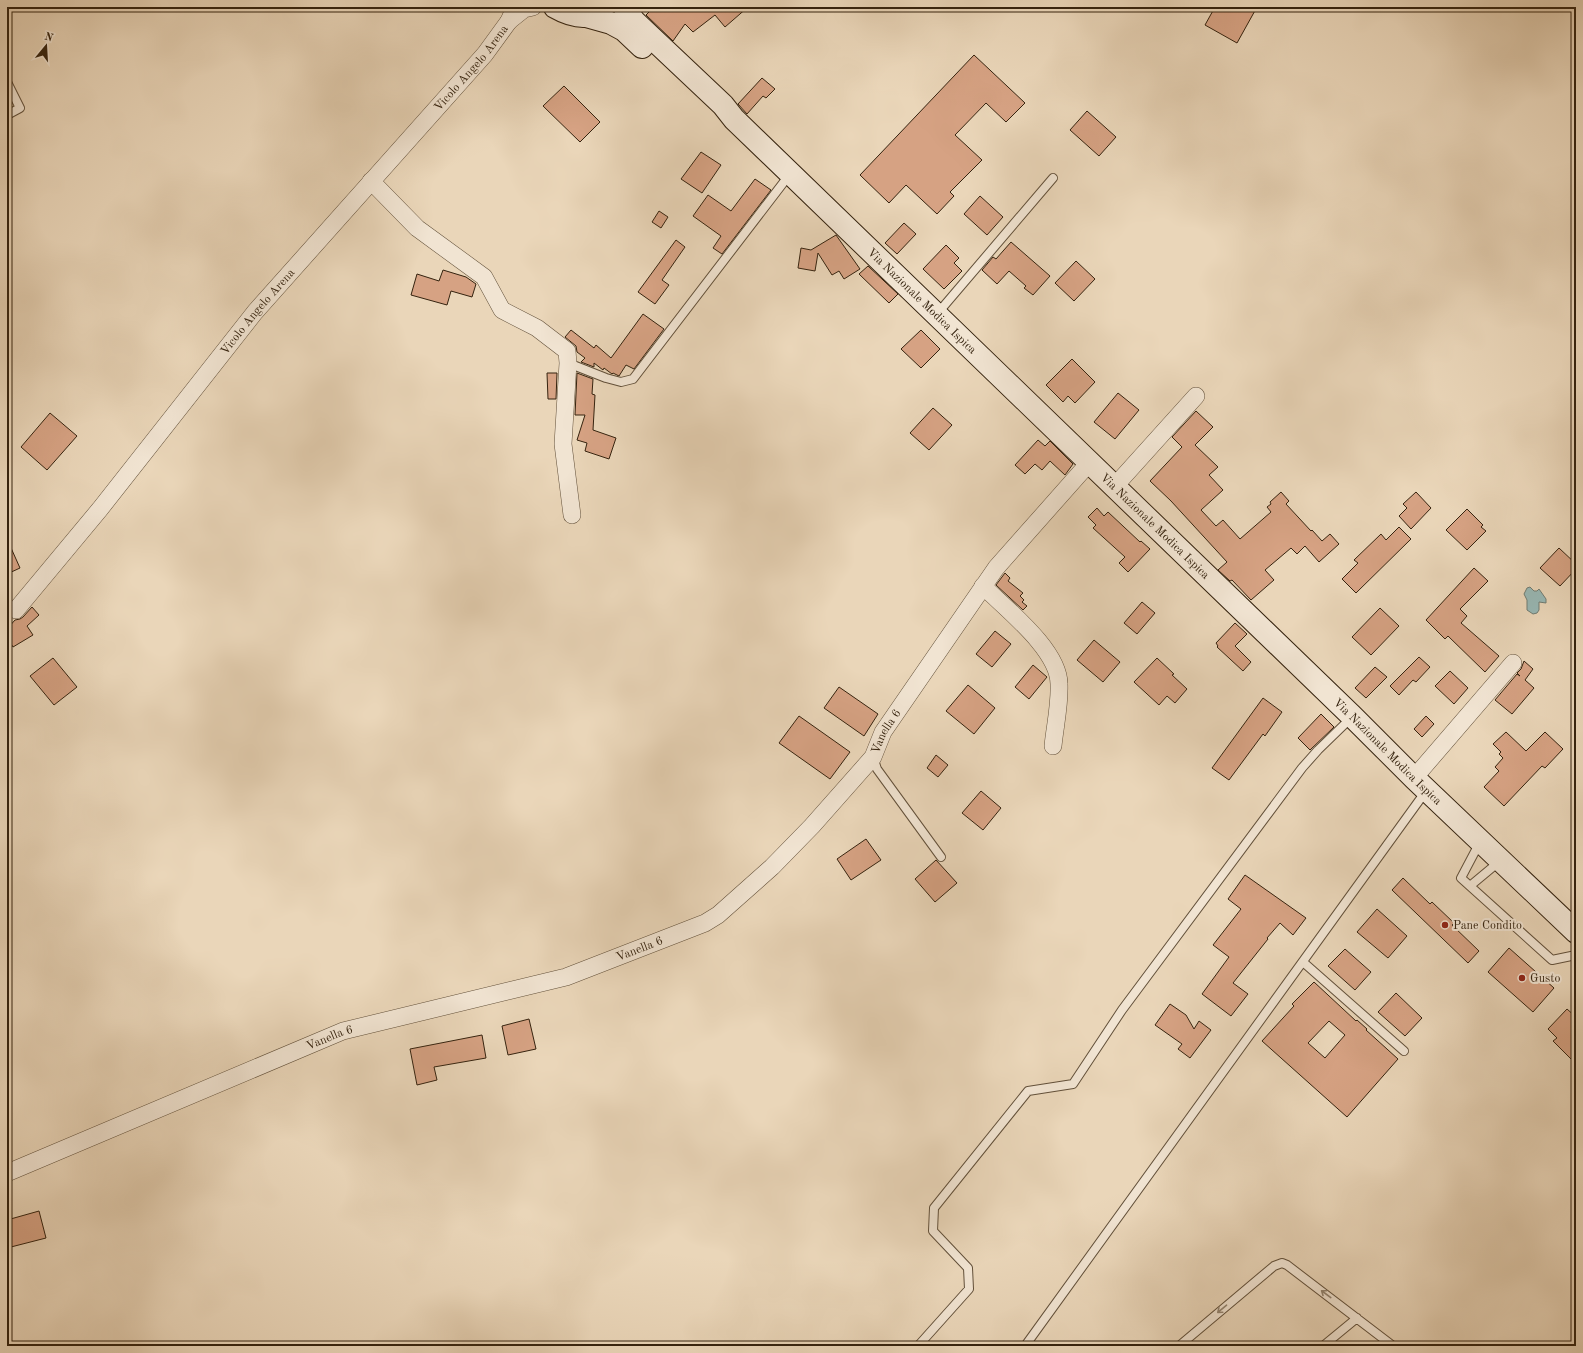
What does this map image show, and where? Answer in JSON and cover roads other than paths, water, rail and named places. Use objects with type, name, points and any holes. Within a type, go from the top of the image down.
[{"type":"main road","points":[[555,7],[574,15],[586,16],[611,23],[624,30],[665,68],[734,119]]},
{"type":"main road","points":[[586,16],[593,15],[606,7]]},
{"type":"main road","points":[[624,7],[634,21],[723,105],[734,119]]},
{"type":"main road","name":"Via Nazionale Modica Ispica","points":[[734,119],[1480,841],[1576,932]]},
{"type":"street","name":"Vicolo Angelo Arena","points":[[16,610],[100,509],[255,312],[485,54],[512,14],[533,7]]},
{"type":"street","points":[[371,181],[417,228],[484,277],[502,310],[537,328],[567,350],[568,363],[563,444],[572,515]]},
{"type":"street","points":[[1114,487],[1196,396]]},
{"type":"street","name":"Vanella 6","points":[[7,1173],[343,1030],[566,977],[705,923],[718,915],[772,866],[812,826],[873,757],[883,732],[996,568],[1089,463]]},
{"type":"street","points":[[983,586],[1031,633],[1045,650],[1056,670],[1059,684],[1053,746]]},
{"type":"street","points":[[1421,784],[1513,663]]},
{"type":"lane","points":[[7,82],[20,108],[7,115]]},
{"type":"lane","points":[[568,363],[606,378],[621,382],[633,379],[791,174]]},
{"type":"lane","points":[[936,314],[1053,178]]},
{"type":"lane","points":[[918,1346],[969,1289],[968,1268],[933,1231],[934,1208],[1028,1091],[1073,1084],[1122,1010],[1302,768],[1352,716]]},
{"type":"lane","points":[[873,757],[877,769],[941,857]]},
{"type":"lane","points":[[1025,1346],[1303,962],[1421,784]]},
{"type":"lane","points":[[1480,841],[1461,878],[1552,960],[1576,955]]},
{"type":"lane","points":[[1470,886],[1501,860]]},
{"type":"lane","points":[[1303,962],[1404,1051]]},
{"type":"lane","points":[[1179,1346],[1274,1266],[1282,1263],[1393,1346]]},
{"type":"lane","points":[[1323,1346],[1357,1318]]},
{"type":"water","points":[[1530,587],[1534,591],[1539,589],[1546,599],[1546,603],[1539,602],[1539,610],[1537,613],[1533,614],[1527,610],[1527,600],[1524,594],[1527,588]]},
{"type":"place","name":"Pane Condito","points":[[1445,925]]},
{"type":"place","name":"Gusto","points":[[1522,978]]}]
